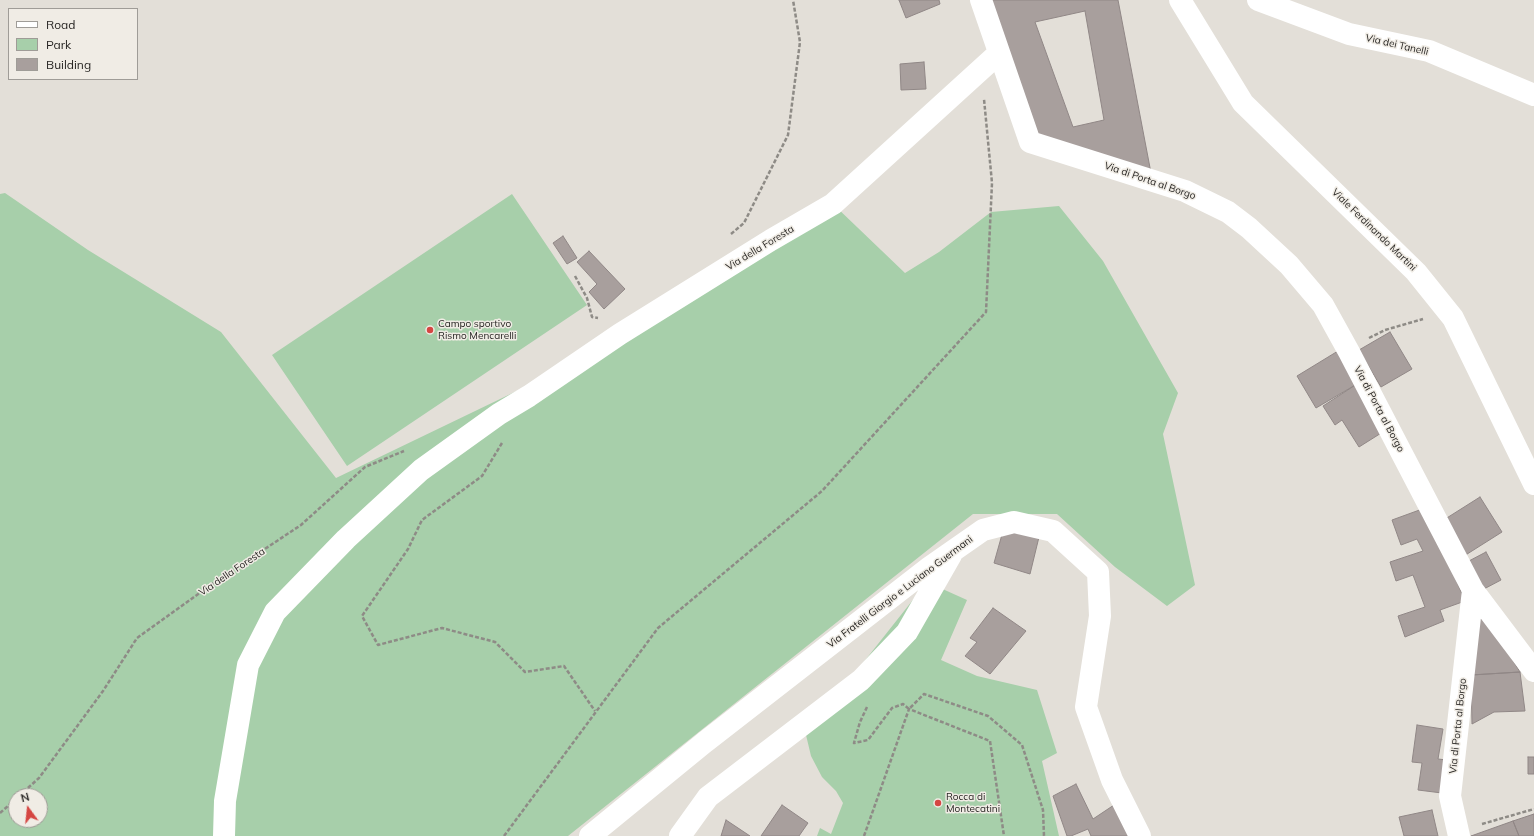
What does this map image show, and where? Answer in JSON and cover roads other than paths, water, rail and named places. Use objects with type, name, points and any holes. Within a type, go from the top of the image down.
[{"type":"street","name":"Via di Porta al Borgo","points":[[981,0],[1030,142],[1185,191],[1228,212],[1249,228],[1289,266],[1322,305],[1349,352],[1473,590],[1534,671]]},
{"type":"street","name":"Viale Ferdinando Martini","points":[[1180,0],[1243,103],[1416,272],[1453,318],[1534,484]]},
{"type":"street","name":"Via dei Tanelli","points":[[1258,0],[1349,34],[1429,51],[1534,95]]},
{"type":"street","name":"Via della Foresta","points":[[224,836],[225,801],[248,665],[275,612],[346,539],[421,470],[499,414],[529,396],[620,334],[771,240],[833,204],[999,53]]},
{"type":"street","name":"Via Fratelli Giorgio e Luciano Guermani","points":[[590,836],[705,742],[930,567],[983,530],[1014,522],[1053,531],[1098,572],[1100,616],[1086,707],[1112,780],[1140,836]]},
{"type":"street","points":[[680,836],[708,797],[861,680],[907,632],[955,549]]},
{"type":"street","name":"Via di Porta al Borgo","points":[[1460,836],[1450,796],[1473,590]]},
{"type":"place","name":"Campo sportivo Rismo Mencarelli","points":[[430,330]]},
{"type":"place","name":"Rocca di Montecatini","points":[[938,803]]}]
